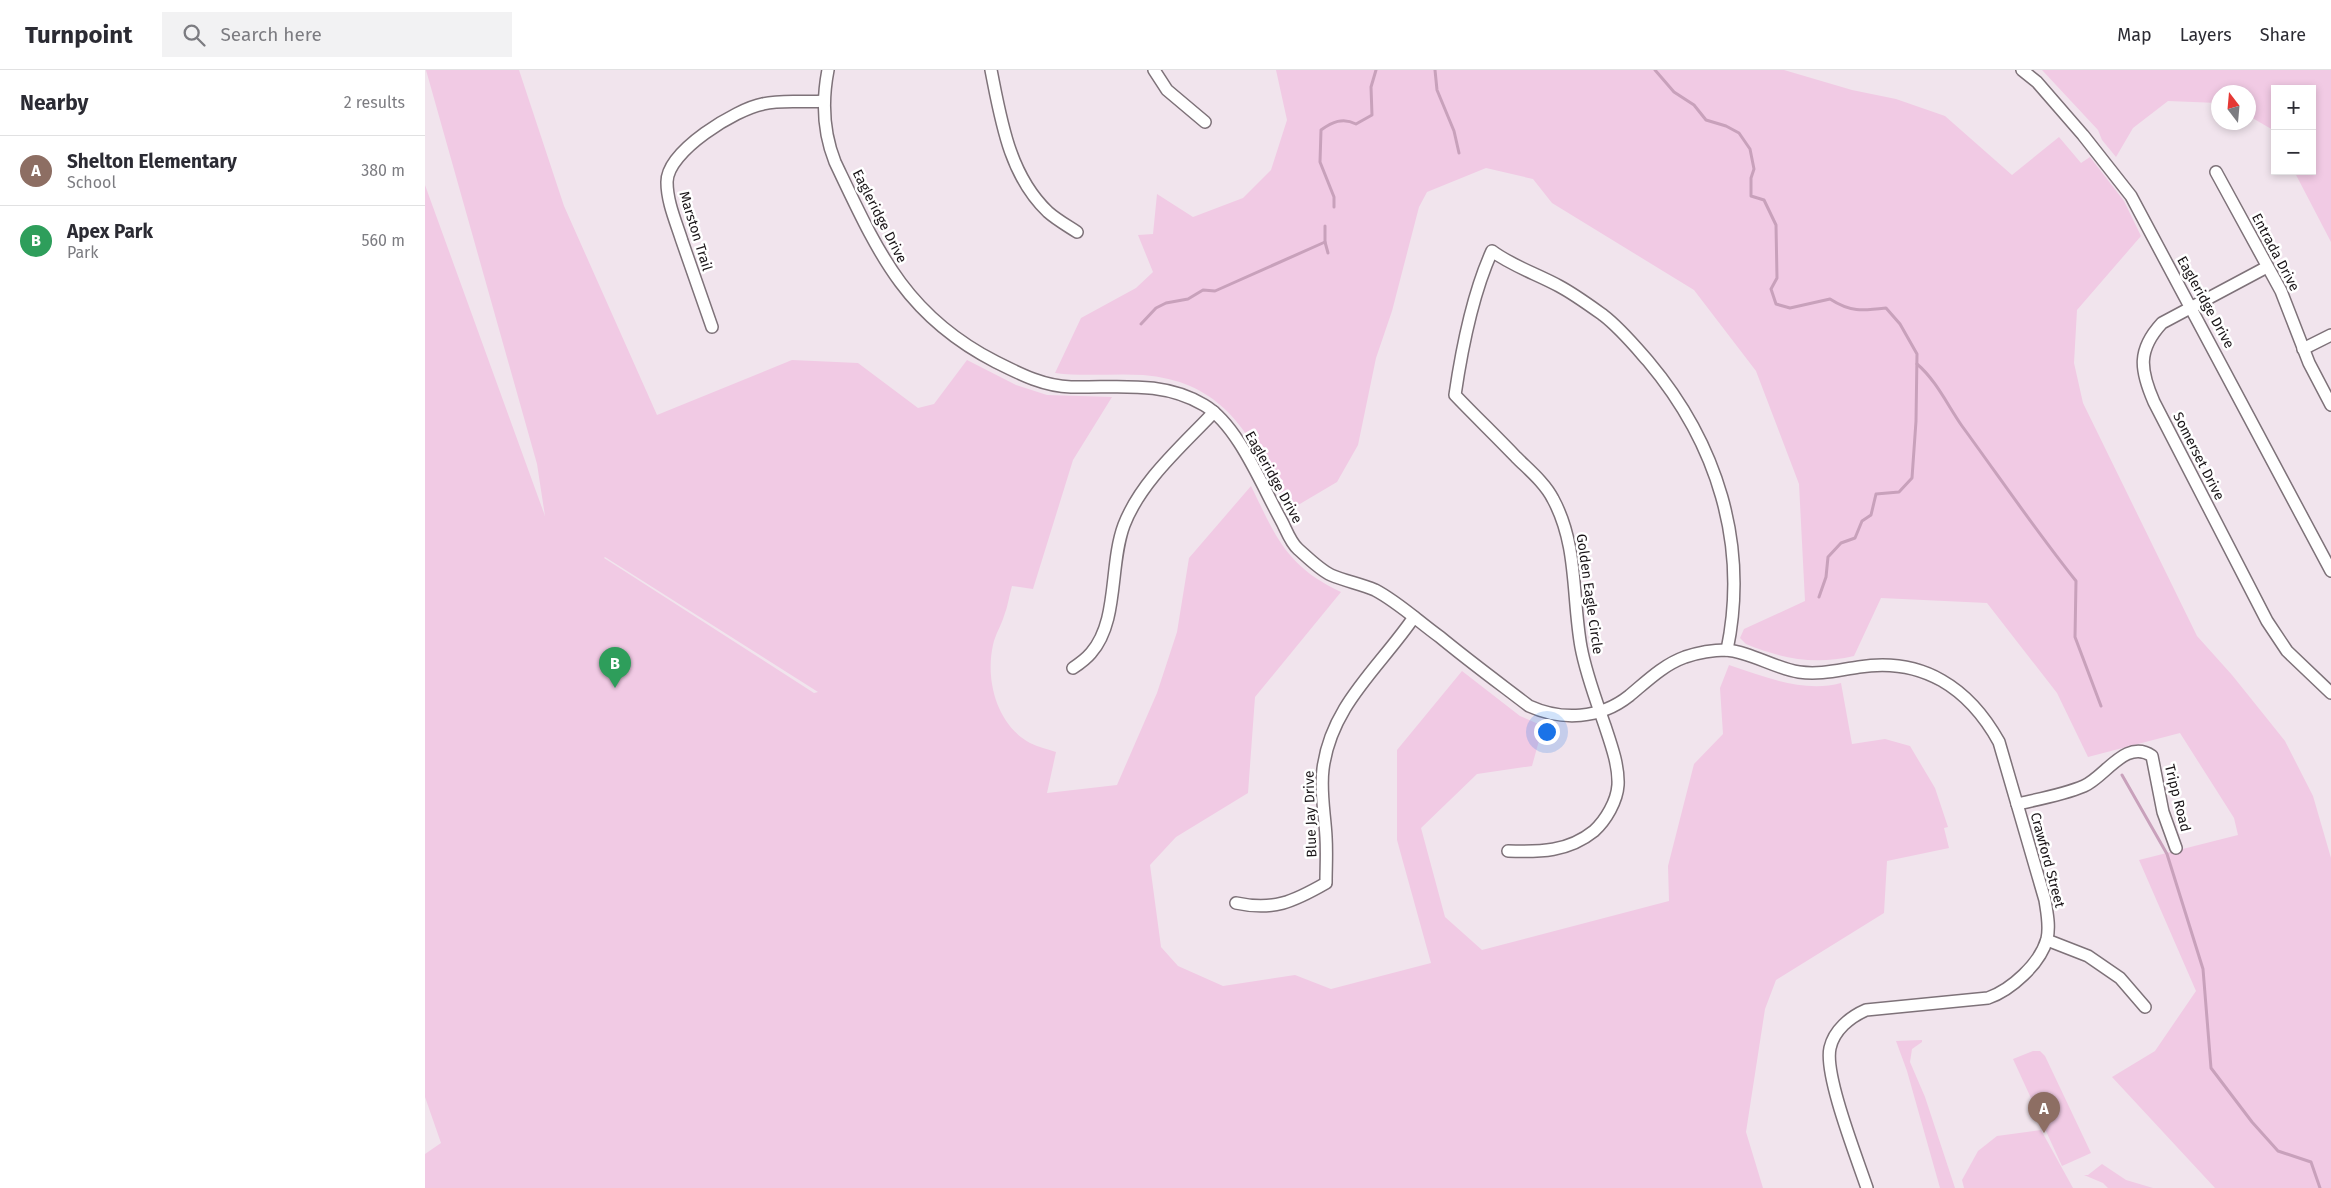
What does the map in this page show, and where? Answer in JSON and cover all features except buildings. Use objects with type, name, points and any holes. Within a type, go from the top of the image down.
[{"type":"street","name":"Eagleridge Drive","points":[[828,70],[824,101],[826,131],[831,152],[881,254],[897,281],[914,300],[951,335],[979,354],[1021,375],[1043,383],[1069,387],[1149,386],[1175,392],[1203,404],[1214,412],[1234,434],[1296,547],[1328,574],[1375,591],[1414,617],[1529,706],[1544,712],[1561,716],[1580,716],[1600,710],[1628,697],[1671,663],[1686,657],[1731,651]]},
{"type":"street","points":[[991,70],[1011,155],[1019,171],[1036,199],[1049,213],[1077,232]]},
{"type":"street","points":[[1154,70],[1167,90],[1205,122]]},
{"type":"street","name":"Eagleridge Drive","points":[[2022,70],[2037,82],[2083,135],[2131,196],[2331,571]]},
{"type":"street","name":"Marston Trail","points":[[712,327],[671,208],[667,180],[669,170],[673,162],[685,150],[741,111],[762,104],[777,102],[824,101]]},
{"type":"street","name":"Entrada Drive","points":[[2216,172],[2281,291],[2303,349],[2331,405]]},
{"type":"street","name":"Golden Eagle Circle","points":[[1600,710],[1582,648],[1571,550],[1566,529],[1558,509],[1552,496],[1535,476],[1455,395],[1461,355],[1485,267],[1492,251],[1501,258],[1561,287],[1605,316],[1634,345],[1672,389],[1691,419],[1707,452],[1723,498],[1732,556],[1731,651]]},
{"type":"street","name":"Somerset Drive","points":[[2267,267],[2162,323],[2152,335],[2145,349],[2142,368],[2146,385],[2267,621],[2287,650],[2331,693]]},
{"type":"street","points":[[2303,349],[2331,335]]},
{"type":"street","points":[[1073,668],[1091,653],[1105,628],[1117,548],[1125,524],[1139,497],[1214,412]]},
{"type":"street","name":"Blue Jay Drive","points":[[1236,904],[1256,908],[1279,906],[1325,883],[1327,861],[1322,806],[1323,770],[1333,731],[1346,703],[1414,617]]},
{"type":"street","name":"Crawford Street","points":[[1731,651],[1797,672],[1830,673],[1859,667],[1899,666],[1945,681],[1970,701],[1988,722],[1999,742],[2049,919],[2047,940]]},
{"type":"street","points":[[1508,851],[1549,851],[1569,846],[1585,838],[1599,826],[1608,813],[1614,800],[1617,779],[1614,758],[1600,710]]},
{"type":"street","name":"Tripp Road","points":[[2017,804],[2087,785],[2121,758],[2140,750],[2152,756],[2163,812],[2176,848]]},
{"type":"street","points":[[1867,1188],[1831,1075],[1831,1046],[1840,1029],[1851,1018],[1866,1010],[1988,998],[2000,994],[2026,973],[2047,940],[2088,956],[2120,978],[2145,1007]]},
{"type":"shaded area","points":[[426,70],[519,70],[564,206],[657,415],[792,360],[858,363],[918,408],[934,404],[967,360],[1016,385],[1047,395],[1112,397],[1073,460],[1033,589],[1012,586],[993,645],[991,659],[992,687],[996,700],[1009,725],[1030,743],[1056,752],[1047,793],[1117,785],[1157,693],[1177,632],[1189,558],[1251,486],[1276,535],[1295,560],[1307,572],[1341,592],[1255,697],[1248,793],[1176,837],[1150,865],[1161,947],[1178,966],[1223,986],[1295,975],[1331,989],[1431,963],[1397,840],[1397,750],[1462,671],[1520,716],[1543,726],[1532,766],[1477,774],[1421,828],[1445,917],[1482,950],[1669,901],[1668,866],[1694,764],[1723,734],[1720,688],[1729,665],[1771,679],[1799,685],[1827,686],[1841,683],[1852,744],[1885,739],[1910,746],[1935,788],[1948,827],[1944,828],[1949,848],[1887,861],[1884,913],[1776,980],[1765,1009],[1746,1132],[1763,1188],[425,1188],[425,1154],[441,1143],[425,1097],[425,185],[545,516],[537,464]],"holes":[[[605,557],[818,692],[814,693]]]},
{"type":"shaded area","points":[[1276,70],[1784,70],[1852,90],[1896,99],[1945,116],[2012,175],[2059,137],[2081,163],[2090,157],[2124,201],[2141,236],[2077,310],[2074,363],[2083,403],[2197,636],[2232,675],[2285,741],[2313,796],[2331,858],[2331,1188],[2215,1188],[2112,1077],[2155,1051],[2196,991],[2139,860],[2238,835],[2234,818],[2180,733],[2088,757],[2057,693],[1987,603],[1881,598],[1854,656],[1839,659],[1812,660],[1786,657],[1746,644],[1740,638],[1744,629],[1805,601],[1799,484],[1756,371],[1694,290],[1552,203],[1533,179],[1486,168],[1427,192],[1419,207],[1392,311],[1376,358],[1358,445],[1337,482],[1288,511],[1250,440],[1235,420],[1218,403],[1198,390],[1173,380],[1143,375],[1055,373],[1081,318],[1136,288],[1153,272],[1138,235],[1153,234],[1157,194],[1193,217],[1243,198],[1271,170],[1287,120]]},
{"type":"shaded area","points":[[2042,70],[2331,70],[2331,242],[2296,175],[2316,175],[2316,85],[2271,85],[2271,129],[2256,120],[2256,85],[2211,85],[2211,103],[2168,101],[2133,128],[2116,157],[2102,140],[2098,130]]},
{"type":"shaded area","points":[[1922,1040],[1912,1049],[1910,1062],[1925,1097],[1955,1188],[1940,1188],[1907,1071],[1896,1041]]},
{"type":"shaded area","points":[[2033,1051],[2040,1051],[2045,1056],[2091,1153],[2062,1166],[2013,1059]]},
{"type":"shaded area","points":[[2041,1130],[2073,1188],[1964,1188],[1962,1180],[1978,1151],[1997,1136]]},
{"type":"shaded area","points":[[2102,1164],[2126,1180],[2153,1188],[2108,1188],[2103,1183],[2084,1175],[2088,1175]]},
{"type":"waterway","points":[[1334,207],[1334,197],[1320,162],[1321,130],[1338,121],[1356,124],[1372,115],[1371,87],[1376,70]]},
{"type":"waterway","points":[[1435,70],[1437,90],[1454,131],[1459,153]]},
{"type":"waterway","points":[[1655,70],[1674,92],[1694,105],[1706,120],[1726,126],[1739,133],[1750,149],[1754,169],[1751,178],[1751,196],[1764,200],[1776,225],[1777,278],[1771,289],[1776,304],[1790,308],[1830,299],[1856,310],[1886,308],[1900,324],[1917,354],[1916,421],[1912,478],[1899,492],[1876,494],[1871,515],[1862,521],[1855,538],[1841,543],[1828,557],[1826,577],[1819,597]]},
{"type":"waterway","points":[[1325,226],[1325,242],[1328,253]]},
{"type":"waterway","points":[[1141,324],[1156,308],[1166,303],[1188,299],[1203,290],[1215,291],[1325,242]]},
{"type":"waterway","points":[[1917,364],[1936,385],[1962,426],[2032,524],[2076,581],[2075,637],[2101,706]]},
{"type":"waterway","points":[[2122,775],[2167,854],[2203,969],[2211,1068],[2252,1122],[2278,1151],[2311,1162],[2320,1188]]},
{"type":"place","name":"Apex Park","points":[[615,688]]},
{"type":"place","name":"Shelton Elementary","points":[[2044,1133]]}]
